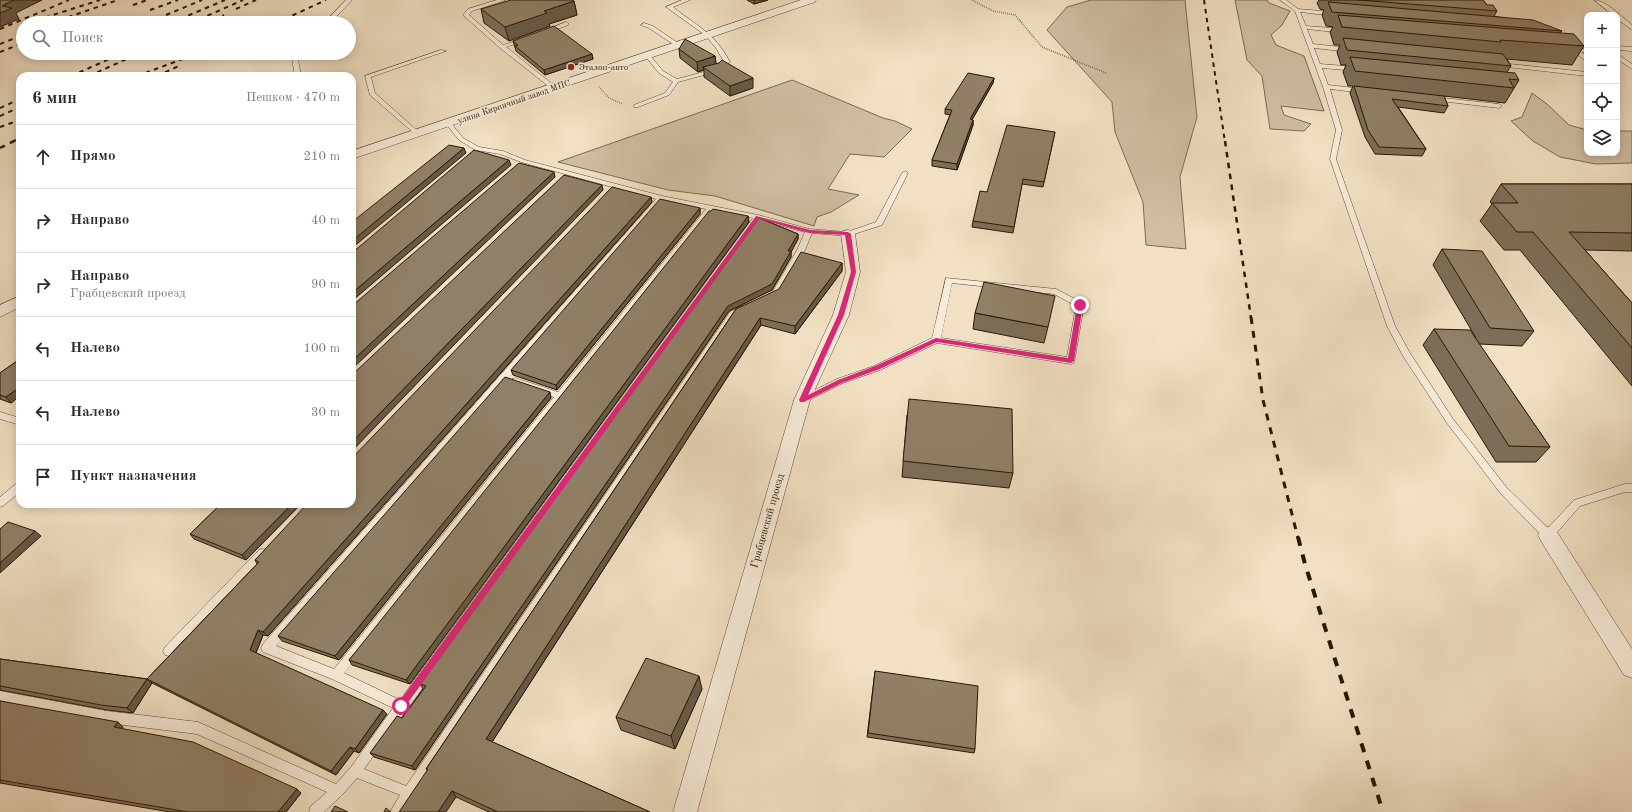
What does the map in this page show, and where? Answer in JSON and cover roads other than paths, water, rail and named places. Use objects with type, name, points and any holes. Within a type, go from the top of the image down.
[{"type":"street","name":"улица Кирпичный завод МПС","points":[[356,155],[811,0]]},
{"type":"street","name":"Грабцевский проезд","points":[[685,812],[802,400],[841,315],[853,272],[848,234]]},
{"type":"street","points":[[0,312],[16,303]]},
{"type":"street","points":[[1548,535],[1632,668]]},
{"type":"lane","points":[[333,16],[348,0]]},
{"type":"lane","points":[[504,0],[470,10],[466,15],[502,48],[554,88]]},
{"type":"lane","points":[[636,106],[667,94],[676,81],[717,70],[728,62],[721,50],[708,35],[680,17],[669,7],[687,0]]},
{"type":"lane","points":[[1284,0],[1297,10],[1344,14]]},
{"type":"lane","points":[[1597,0],[1611,12]]},
{"type":"lane","points":[[1297,10],[1326,87],[1339,130],[1333,159],[1391,326],[1406,354],[1450,421],[1504,491],[1548,535],[1578,503],[1625,488],[1632,488]]},
{"type":"lane","points":[[1620,19],[1631,26]]},
{"type":"lane","points":[[539,34],[566,24]]},
{"type":"lane","points":[[644,26],[651,27],[678,45]]},
{"type":"lane","points":[[1303,27],[1349,31]]},
{"type":"lane","points":[[502,48],[533,36]]},
{"type":"lane","points":[[1311,46],[1358,51]]},
{"type":"lane","points":[[1567,48],[1584,50]]},
{"type":"lane","points":[[1620,48],[1632,49]]},
{"type":"lane","points":[[1575,50],[1584,58]]},
{"type":"lane","points":[[418,134],[372,94],[368,76],[443,51]]},
{"type":"lane","points":[[647,55],[661,72],[676,81]]},
{"type":"lane","points":[[1620,58],[1632,67]]},
{"type":"lane","points":[[295,60],[297,72]]},
{"type":"lane","points":[[1492,64],[1584,74]]},
{"type":"lane","points":[[1318,66],[1365,70]]},
{"type":"lane","points":[[1326,87],[1373,92]]},
{"type":"lane","points":[[1428,98],[1499,106]]},
{"type":"lane","points":[[449,124],[461,139],[474,151],[500,152],[520,164],[611,188],[758,217],[809,232],[848,234],[879,223],[905,172]]},
{"type":"lane","points":[[401,706],[336,675],[267,648],[661,198]]},
{"type":"lane","points":[[336,675],[711,207]]},
{"type":"lane","points":[[315,812],[338,791],[355,771],[758,217]]},
{"type":"lane","points":[[396,812],[733,314],[776,293],[801,250],[809,232]]},
{"type":"lane","points":[[802,400],[840,381],[877,368],[936,340],[1071,361],[1080,305],[1056,292],[949,280],[936,340]]},
{"type":"lane","points":[[504,377],[560,396]]},
{"type":"lane","points":[[0,415],[16,421]]},
{"type":"lane","points":[[0,503],[16,489]]},
{"type":"lane","points":[[169,651],[272,544]]},
{"type":"lane","points":[[0,697],[106,717],[198,728],[338,791]]},
{"type":"lane","points":[[355,771],[409,793]]},
{"type":"railway","points":[[31,16],[69,0]]},
{"type":"railway","points":[[50,16],[100,0]]},
{"type":"railway","points":[[71,16],[118,0]]},
{"type":"railway","points":[[133,5],[147,0]]},
{"type":"railway","points":[[150,10],[178,0]]},
{"type":"railway","points":[[166,15],[202,0]]},
{"type":"railway","points":[[187,16],[225,0]]},
{"type":"railway","points":[[207,16],[243,0]]},
{"type":"railway","points":[[236,9],[256,0]]},
{"type":"railway","points":[[291,16],[326,0]]},
{"type":"railway","points":[[1204,0],[1225,142]]},
{"type":"railway","points":[[0,29],[16,22]]},
{"type":"railway","points":[[0,44],[16,38]]},
{"type":"railway","points":[[0,52],[16,46]]},
{"type":"railway","points":[[80,72],[107,60]]},
{"type":"railway","points":[[98,72],[124,60]]},
{"type":"railway","points":[[148,72],[180,60]]},
{"type":"railway","points":[[166,72],[181,65]]},
{"type":"railway","points":[[0,108],[16,101]]},
{"type":"railway","points":[[0,116],[16,109]]},
{"type":"railway","points":[[0,127],[16,121]]},
{"type":"railway","points":[[0,148],[16,140]]},
{"type":"railway","points":[[1225,141],[1251,318]]},
{"type":"railway","points":[[1251,317],[1263,400],[1298,538]]},
{"type":"railway","points":[[1298,537],[1305,564],[1383,812]]},
{"type":"place","name":"Эталон-авто","points":[[571,67]]}]
